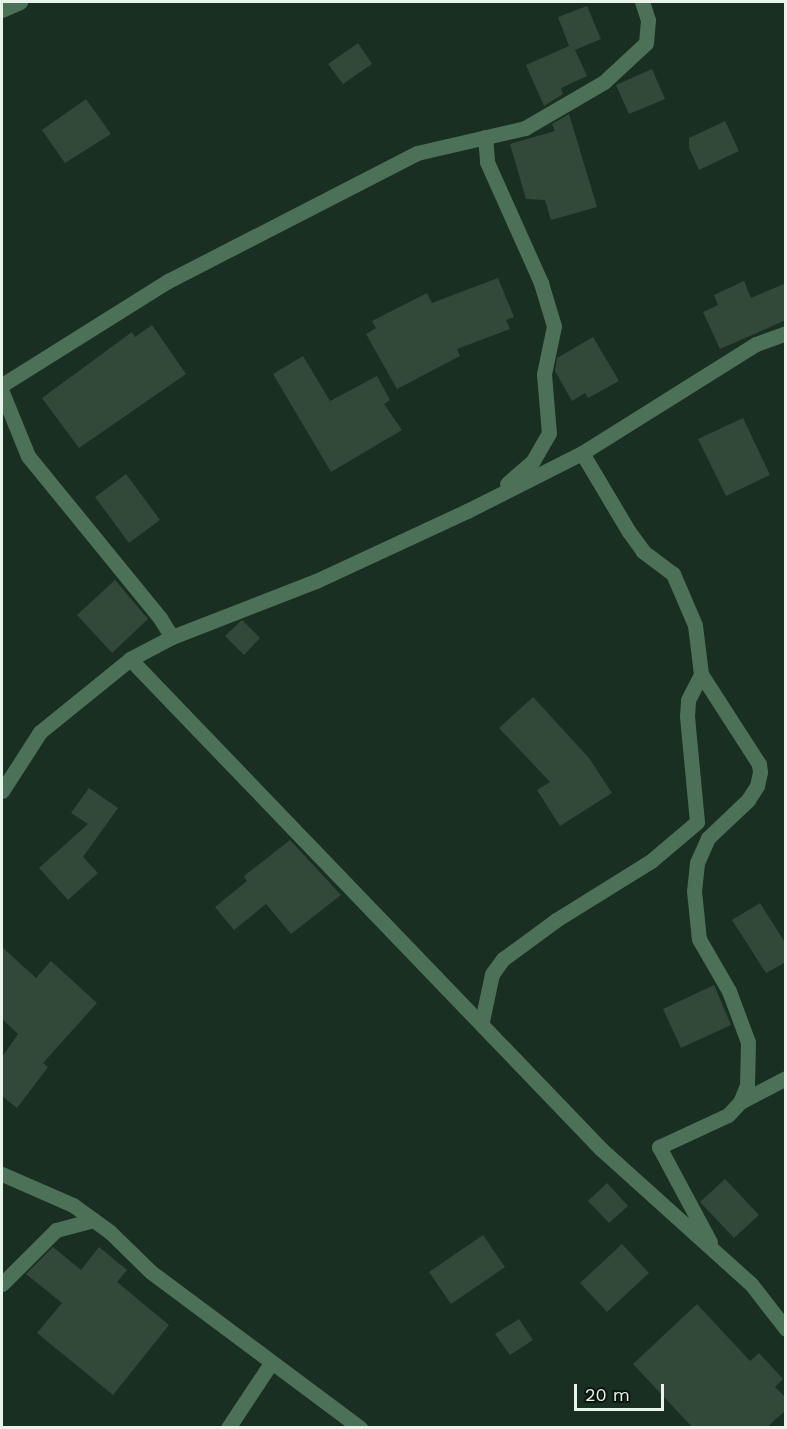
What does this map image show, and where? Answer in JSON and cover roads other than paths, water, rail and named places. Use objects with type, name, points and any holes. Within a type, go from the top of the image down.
[{"type":"street","points":[[2,10],[20,2]]},
{"type":"street","points":[[2,385],[168,281],[417,153],[525,128],[604,82],[646,44],[648,20],[642,2]]},
{"type":"street","points":[[467,511],[520,475],[549,433],[544,374],[554,326],[541,283],[487,162],[485,137]]},
{"type":"street","points":[[2,791],[40,732],[130,658],[172,637],[316,581],[467,511],[582,453],[756,344],[786,333]]},
{"type":"street","points":[[2,392],[28,456],[160,618],[172,637]]},
{"type":"street","points":[[582,453],[629,532],[644,551],[673,574],[697,632],[701,674],[759,764],[760,772],[753,794],[708,838],[697,863],[694,891],[699,939],[729,991],[748,1042],[747,1085],[740,1102]]},
{"type":"street","points":[[130,658],[482,1021],[601,1149],[751,1284],[786,1329]]},
{"type":"street","points":[[482,1021],[492,974],[503,959],[556,920],[651,861],[697,822],[687,716],[688,700],[701,674]]},
{"type":"street","points":[[716,1253],[659,1147],[728,1115],[740,1102],[786,1078]]},
{"type":"street","points":[[2,1174],[73,1205],[94,1220],[152,1272],[360,1428]]},
{"type":"street","points":[[2,1284],[56,1230],[94,1220]]},
{"type":"street","points":[[228,1428],[271,1363]]}]
